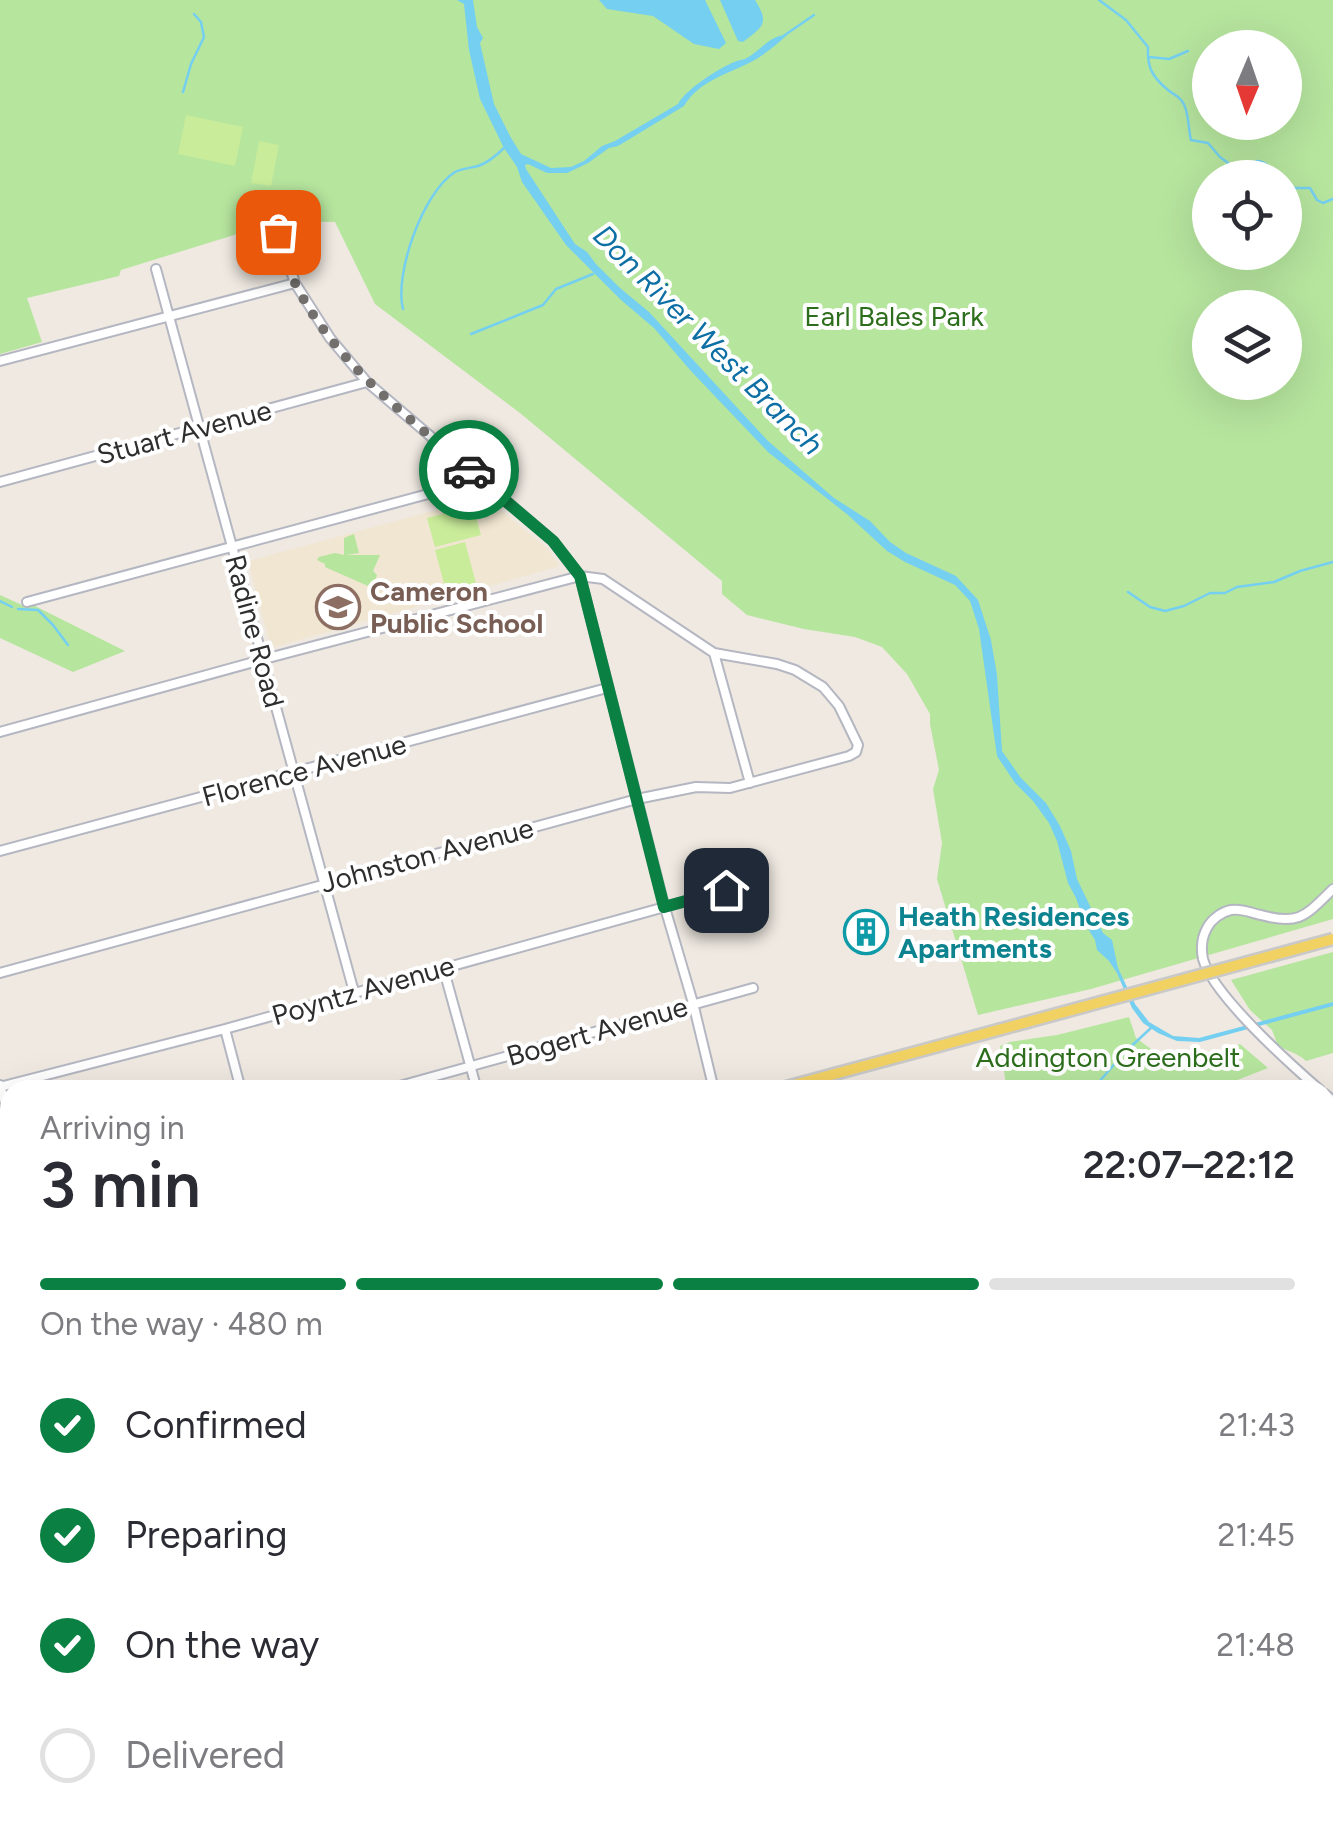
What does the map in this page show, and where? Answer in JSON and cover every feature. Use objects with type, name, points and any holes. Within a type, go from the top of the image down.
[{"type":"main road","points":[[811,1080],[1333,939]]},
{"type":"street","points":[[278,232],[295,282],[330,338],[367,382],[553,541],[580,576],[711,1080]]},
{"type":"street","name":"Radine Road","points":[[156,269],[354,992]]},
{"type":"street","points":[[0,360],[295,282]]},
{"type":"street","name":"Stuart Avenue","points":[[0,482],[367,382]]},
{"type":"street","points":[[27,602],[480,480]]},
{"type":"street","points":[[1,729],[580,576],[603,579],[714,653],[750,783]]},
{"type":"street","name":"Johnston Avenue","points":[[0,973],[636,799],[696,787],[730,788],[856,752],[858,745],[839,706],[823,687],[778,664],[714,653]]},
{"type":"street","name":"Florence Avenue","points":[[0,851],[607,688]]},
{"type":"street","points":[[1310,1080],[1265,1039],[1218,986],[1203,960],[1202,943],[1213,920],[1229,910],[1293,920],[1310,912],[1333,889]]},
{"type":"street","name":"Poyntz Avenue","points":[[24,1080],[225,1029],[726,890]]},
{"type":"street","points":[[443,967],[474,1080]]},
{"type":"street","name":"Bogert Avenue","points":[[422,1080],[753,988]]},
{"type":"street","points":[[225,1029],[238,1080]]},
{"type":"shaded area","name":"Cameron Public School","points":[[485,497],[548,549],[560,566],[271,648],[248,561]]},
{"type":"green space","name":"Earl Bales Park","points":[[0,0],[1333,0],[1333,919],[1091,989],[978,1015],[937,879],[942,843],[933,789],[939,770],[930,714],[907,674],[882,647],[855,637],[747,615],[722,594],[722,581],[520,413],[375,304],[335,222],[279,221],[121,270],[119,276],[27,298],[42,342],[0,354]]},
{"type":"green space","points":[[186,115],[243,127],[235,166],[178,154]]},
{"type":"green space","points":[[259,141],[279,145],[271,186],[251,183]]},
{"type":"green space","points":[[473,506],[481,535],[435,547],[427,518]]},
{"type":"green space","points":[[354,534],[359,553],[346,555],[380,555],[373,571],[377,575],[377,590],[317,560],[335,553],[344,555],[344,538]]},
{"type":"green space","points":[[465,542],[477,587],[447,595],[435,550]]},
{"type":"green space","points":[[0,595],[22,605],[27,602],[125,651],[73,672],[0,638]]},
{"type":"green space","points":[[1333,952],[1333,1053],[1306,1061],[1278,1046],[1272,1030],[1250,1010],[1231,980]]},
{"type":"green space","name":"Addington Greenbelt","points":[[1129,1017],[1136,1038],[1173,1059],[1200,1062],[1240,1044],[1268,1068],[1237,1080],[1005,1080],[1000,1046]]},
{"type":"water","points":[[457,0],[473,0],[494,104],[510,136],[521,154],[551,168],[571,167],[584,161],[602,146],[678,104],[713,74],[787,35],[759,58],[705,85],[684,106],[588,163],[567,173],[547,173],[528,164],[526,169],[575,244],[649,312],[768,441],[834,498],[870,521],[890,542],[956,576],[978,600],[997,675],[1002,751],[1060,826],[1077,879],[1103,933],[1112,940],[1118,968],[1135,1004],[1149,1022],[1173,1036],[1199,1038],[1333,1002],[1333,1006],[1200,1042],[1177,1041],[1143,1023],[1117,973],[1097,950],[1068,883],[1049,823],[997,756],[979,629],[970,601],[955,585],[887,551],[768,452],[654,328],[566,245],[522,182],[480,99],[464,4]]},
{"type":"water","points":[[599,0],[705,0],[726,43],[719,49],[694,44],[653,16],[607,9]]},
{"type":"water","points":[[720,0],[755,0],[762,24],[743,42],[738,41]]},
{"type":"waterway","points":[[1099,0],[1126,20],[1148,47],[1154,76],[1184,104],[1191,140],[1208,143],[1224,160]]},
{"type":"waterway","points":[[183,92],[204,37],[201,22],[194,14]]},
{"type":"waterway","points":[[782,37],[814,15]]},
{"type":"waterway","points":[[1149,57],[1169,59],[1188,51]]},
{"type":"waterway","points":[[403,309],[401,294],[407,256],[432,197],[455,172],[481,165],[504,148]]},
{"type":"waterway","points":[[1302,188],[1310,188],[1323,203],[1333,199]]},
{"type":"waterway","points":[[471,334],[543,305],[556,289],[593,274]]},
{"type":"waterway","points":[[1128,592],[1150,607],[1165,611],[1210,593],[1274,582],[1333,562]]},
{"type":"waterway","points":[[0,601],[12,607]]},
{"type":"waterway","points":[[18,609],[38,610],[68,645]]},
{"type":"waterway","points":[[1101,1080],[1152,1027]]},
{"type":"way so far","points":[[278,232],[295,282],[330,338],[367,382],[469,470]]},
{"type":"place","name":"Cameron Public School","points":[[338,607]]},
{"type":"place","name":"Heath Residences Apartments","points":[[866,932]]},
{"type":"route","points":[[469,470],[553,541],[580,576],[664,907],[726,890]]},
{"type":"water label","name":"Don River West Branch","points":[[708,340]]}]
